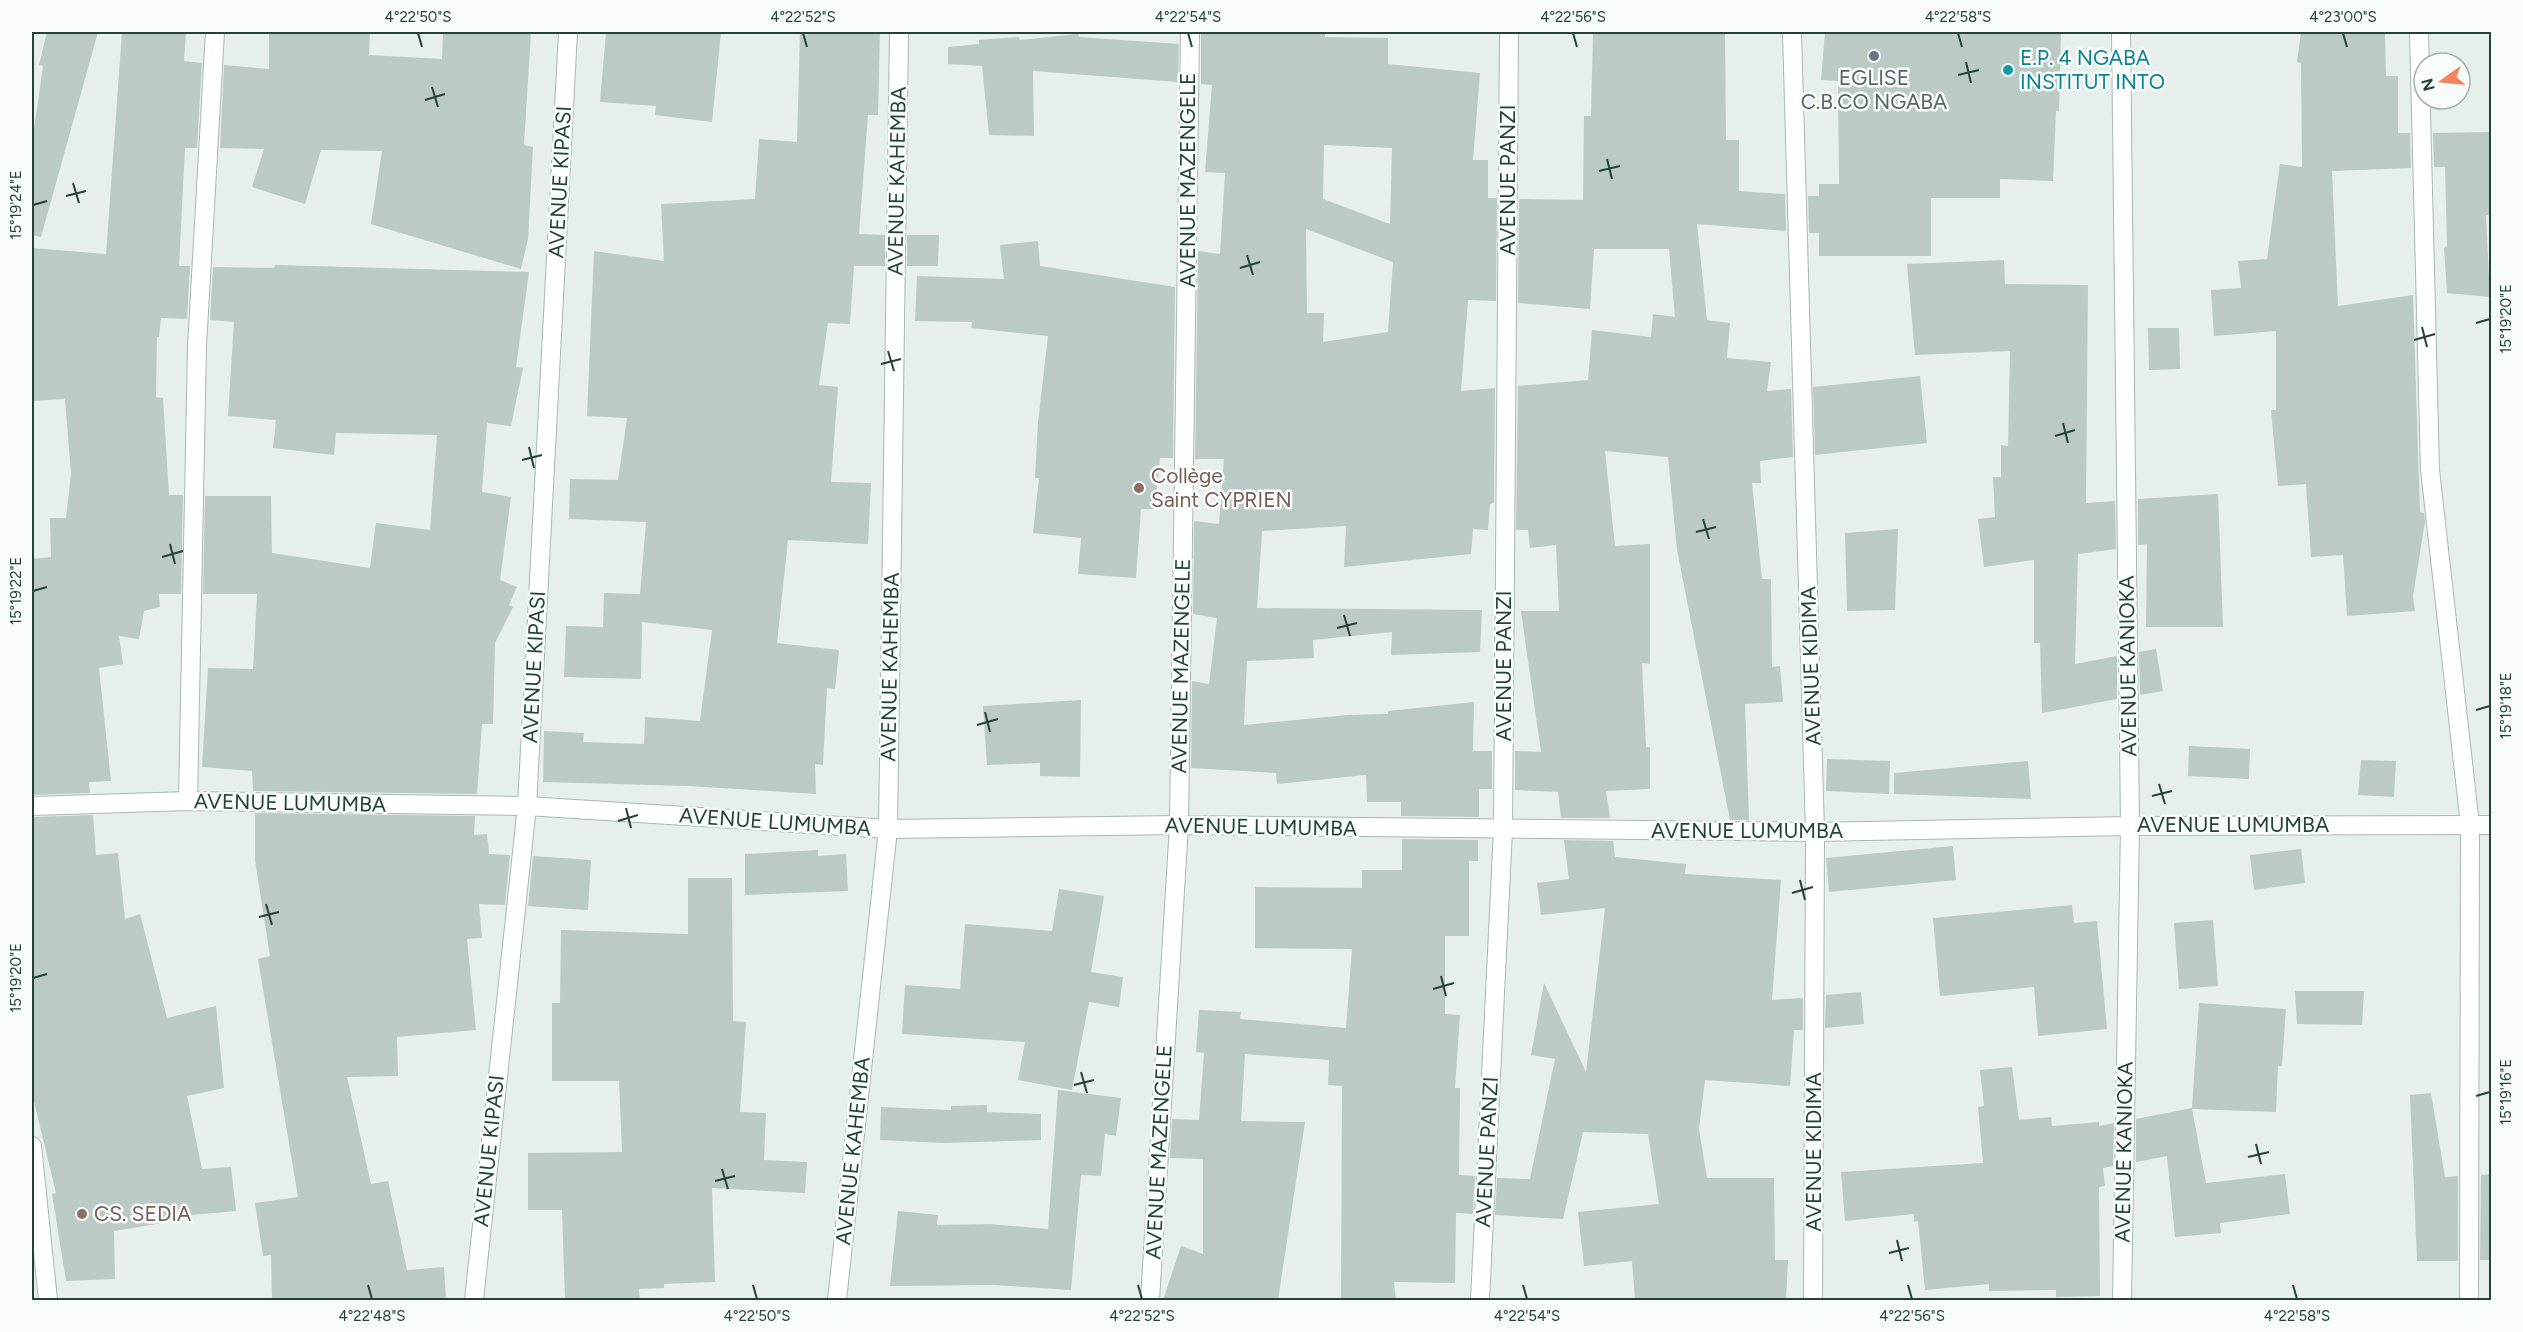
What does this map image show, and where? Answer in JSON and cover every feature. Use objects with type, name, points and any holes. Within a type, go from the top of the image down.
[{"type":"street","points":[[188,801],[196,346],[215,32]]},
{"type":"street","name":"AVENUE KIPASI","points":[[474,1300],[527,806],[568,32]]},
{"type":"street","name":"AVENUE KAHEMBA","points":[[837,1300],[888,829],[899,32]]},
{"type":"street","name":"AVENUE MAZENGELE","points":[[1150,1300],[1179,825],[1190,32]]},
{"type":"street","name":"AVENUE PANZI","points":[[1480,1300],[1503,830],[1509,32]]},
{"type":"street","name":"AVENUE KIDIMA","points":[[1792,32],[1815,832],[1813,1300]]},
{"type":"street","name":"AVENUE KANIOKA","points":[[2121,32],[2130,826],[2122,1300]]},
{"type":"street","points":[[2419,32],[2430,470],[2470,825],[2469,1300]]},
{"type":"street","name":"AVENUE LUMUMBA","points":[[32,806],[188,801],[527,806],[888,829],[1179,825],[1815,832],[2130,826],[2492,825]]},
{"type":"street","points":[[32,1146],[48,1300]]},
{"type":"building","points":[[47,32],[98,32],[41,237],[32,235],[32,143],[43,66],[39,65]]},
{"type":"building","points":[[122,32],[186,32],[184,61],[202,63],[197,148],[185,148],[179,266],[190,266],[187,319],[161,318],[159,337],[157,337],[156,397],[163,398],[169,495],[183,495],[181,594],[159,594],[160,607],[144,611],[139,639],[119,636],[123,664],[99,668],[111,781],[89,782],[90,793],[32,795],[32,559],[51,557],[50,518],[66,518],[71,474],[65,399],[32,401],[32,248],[106,254]]},
{"type":"building","points":[[269,32],[370,32],[369,55],[442,59],[443,32],[531,32],[524,145],[533,147],[528,239],[521,269],[371,224],[382,151],[321,150],[305,204],[252,187],[264,149],[220,148],[224,65],[269,69]]},
{"type":"building","points":[[606,32],[721,32],[712,122],[655,115],[656,106],[600,102]]},
{"type":"building","points":[[800,32],[880,32],[878,115],[868,115],[859,234],[885,235],[885,266],[854,266],[850,324],[828,323],[819,385],[838,387],[831,482],[871,483],[868,544],[788,540],[777,643],[839,650],[835,689],[827,688],[823,765],[815,764],[816,794],[689,786],[543,782],[544,731],[584,733],[583,742],[644,744],[645,717],[700,721],[712,630],[642,622],[641,679],[564,677],[566,626],[603,627],[604,593],[640,594],[646,522],[569,519],[570,479],[618,480],[627,418],[587,416],[594,251],[664,261],[661,204],[755,199],[759,139],[797,142]]},
{"type":"building","points":[[1201,32],[1325,32],[1325,37],[1388,38],[1388,64],[1480,73],[1473,160],[1488,160],[1488,198],[1497,198],[1496,301],[1468,300],[1461,391],[1495,388],[1494,503],[1490,504],[1488,530],[1473,529],[1471,554],[1344,567],[1346,526],[1262,531],[1257,608],[1482,610],[1480,652],[1391,655],[1392,632],[1313,640],[1314,658],[1247,661],[1244,725],[1348,715],[1388,714],[1388,711],[1474,702],[1473,751],[1492,751],[1492,789],[1479,789],[1479,817],[1401,816],[1401,802],[1367,802],[1366,775],[1277,784],[1276,773],[1191,768],[1192,681],[1209,684],[1217,618],[1193,614],[1194,521],[1219,524],[1224,459],[1195,459],[1198,251],[1220,254],[1225,173],[1205,172],[1212,85],[1201,84]],"holes":[[[1324,145],[1392,148],[1390,224],[1323,199]],[[1306,229],[1393,262],[1388,332],[1323,342],[1324,313],[1307,313]]]},
{"type":"building","points":[[1593,32],[1725,32],[1726,140],[1739,140],[1739,191],[1785,194],[1786,231],[1697,224],[1707,320],[1730,323],[1727,358],[1771,362],[1767,391],[1791,389],[1793,457],[1760,461],[1761,483],[1752,483],[1762,579],[1771,579],[1772,667],[1780,666],[1783,702],[1745,704],[1749,820],[1730,820],[1677,550],[1668,457],[1605,451],[1615,546],[1650,544],[1650,664],[1642,663],[1646,747],[1650,747],[1650,789],[1606,791],[1610,818],[1561,818],[1558,792],[1515,790],[1515,751],[1541,752],[1521,611],[1559,611],[1556,545],[1530,548],[1528,530],[1516,530],[1518,386],[1588,380],[1592,330],[1651,337],[1653,314],[1675,317],[1669,249],[1594,249],[1590,309],[1518,303],[1519,199],[1583,200],[1584,116],[1591,116]]},
{"type":"building","points":[[1825,32],[2061,32],[2059,111],[2056,111],[2053,181],[2000,179],[2000,198],[1931,198],[1931,256],[1819,256],[1819,233],[1809,233],[1808,196],[1819,196],[1819,184],[1839,184],[1838,81],[1821,80]]},
{"type":"building","points":[[2301,32],[2385,32],[2386,76],[2398,76],[2398,133],[2410,133],[2411,168],[2332,171],[2338,306],[2413,295],[2420,512],[2424,513],[2425,522],[2413,596],[2415,611],[2347,616],[2343,555],[2311,557],[2306,484],[2278,486],[2271,410],[2276,410],[2276,331],[2214,336],[2211,290],[2241,288],[2238,261],[2267,259],[2280,164],[2302,167],[2301,63],[2297,62]]},
{"type":"building","points":[[1078,34],[1079,37],[1179,44],[1178,82],[1033,71],[1034,136],[989,135],[982,66],[948,64],[948,47],[979,44],[979,40],[1019,37],[1020,40]]},
{"type":"building","points":[[2489,132],[2492,215],[2486,215],[2490,297],[2447,293],[2444,248],[2447,247],[2445,167],[2434,167],[2433,133]]},
{"type":"building","points":[[907,235],[939,235],[938,266],[907,266]]},
{"type":"building","points":[[1038,241],[1040,266],[1175,287],[1173,458],[1160,458],[1155,509],[1141,509],[1136,578],[1078,574],[1081,538],[1033,533],[1039,478],[1035,478],[1038,422],[1048,336],[971,328],[972,322],[915,321],[917,276],[1004,279],[1000,245]]},
{"type":"building","points":[[2004,260],[2005,284],[2088,285],[2086,503],[2115,501],[2116,549],[2078,554],[2075,664],[2117,656],[2117,699],[2042,713],[2040,643],[2034,643],[2034,560],[1984,567],[1978,519],[1995,517],[1993,477],[2001,477],[2001,445],[2008,446],[2010,351],[1915,355],[1907,264]]},
{"type":"building","points":[[275,265],[529,272],[516,367],[523,368],[511,426],[487,423],[482,492],[511,497],[500,580],[517,587],[509,605],[513,607],[495,643],[493,724],[482,724],[477,794],[253,791],[252,771],[202,767],[208,668],[253,669],[257,594],[203,594],[205,496],[271,496],[272,553],[370,568],[376,523],[430,530],[437,435],[336,433],[334,455],[273,448],[276,420],[228,416],[234,322],[210,320],[213,267],[274,268]]},
{"type":"building","points":[[2148,328],[2179,328],[2180,369],[2149,370]]},
{"type":"building","points":[[1920,376],[1927,443],[1815,455],[1813,387]]},
{"type":"building","points":[[2218,494],[2223,627],[2146,627],[2147,544],[2138,545],[2138,499]]},
{"type":"building","points":[[1898,529],[1895,610],[1847,611],[1845,533]]},
{"type":"building","points":[[2156,649],[2163,691],[2140,695],[2139,652]]},
{"type":"building","points":[[1081,700],[1080,777],[1040,776],[1040,763],[987,765],[983,706]]},
{"type":"building","points":[[2189,746],[2250,749],[2249,779],[2188,776]]},
{"type":"building","points":[[1827,759],[1890,761],[1889,794],[1826,791]]},
{"type":"building","points":[[2361,760],[2396,761],[2394,797],[2358,795]]},
{"type":"building","points":[[2028,761],[2031,799],[1894,794],[1894,773]]},
{"type":"building","points":[[255,813],[475,816],[474,835],[487,834],[489,854],[510,855],[505,905],[479,904],[482,938],[467,939],[476,1030],[397,1037],[398,1076],[347,1077],[371,1184],[388,1181],[407,1270],[444,1267],[446,1300],[272,1300],[271,1255],[263,1256],[255,1203],[298,1197],[258,959],[270,956],[255,860]]},
{"type":"building","points":[[93,815],[96,855],[118,853],[125,919],[140,914],[167,1018],[216,1006],[224,1088],[187,1096],[202,1169],[231,1167],[236,1211],[181,1216],[181,1220],[114,1231],[115,1279],[66,1281],[52,1194],[56,1193],[32,1093],[32,817]]},
{"type":"building","points":[[1402,839],[1478,840],[1478,861],[1469,861],[1469,936],[1445,936],[1445,1014],[1460,1015],[1455,1088],[1460,1088],[1459,1175],[1475,1176],[1473,1214],[1456,1213],[1455,1283],[1394,1282],[1396,1300],[1341,1300],[1342,1086],[1328,1085],[1329,1060],[1245,1054],[1241,1121],[1305,1122],[1278,1300],[1163,1300],[1181,1246],[1203,1254],[1203,1159],[1170,1158],[1172,1119],[1199,1120],[1204,1053],[1196,1052],[1199,1010],[1241,1012],[1240,1019],[1346,1028],[1352,949],[1255,948],[1255,887],[1362,888],[1362,870],[1402,870]]},
{"type":"building","points":[[1564,840],[1613,841],[1615,857],[1686,864],[1685,874],[1781,880],[1772,1000],[1803,998],[1803,1030],[1794,1030],[1790,1086],[1705,1080],[1699,1129],[1707,1178],[1774,1178],[1775,1260],[1788,1260],[1786,1300],[1635,1300],[1632,1261],[1584,1266],[1578,1212],[1659,1204],[1648,1134],[1583,1132],[1563,1219],[1495,1215],[1497,1178],[1530,1179],[1555,1059],[1531,1055],[1544,983],[1586,1072],[1605,908],[1541,915],[1537,883],[1569,879]]},
{"type":"building","points":[[1953,846],[1956,880],[1829,892],[1826,858]]},
{"type":"building","points":[[2301,849],[2305,883],[2254,890],[2250,855]]},
{"type":"building","points":[[818,850],[818,856],[846,854],[848,891],[745,895],[745,854]]},
{"type":"building","points":[[533,856],[591,860],[588,910],[528,906]]},
{"type":"building","points":[[688,878],[732,878],[733,1021],[746,1022],[740,1112],[766,1113],[764,1160],[807,1162],[805,1193],[712,1188],[715,1282],[664,1284],[664,1288],[639,1289],[640,1300],[565,1300],[562,1210],[528,1210],[528,1153],[622,1152],[619,1081],[552,1081],[552,1003],[560,1003],[561,930],[688,934]]},
{"type":"building","points":[[1059,889],[1104,896],[1091,972],[1123,977],[1119,1007],[1089,1002],[1072,1090],[1018,1080],[1025,1042],[902,1034],[905,985],[960,989],[965,924],[1052,931]]},
{"type":"building","points":[[2072,905],[2074,923],[2097,921],[2107,1029],[2038,1036],[2034,987],[1940,996],[1933,918]]},
{"type":"building","points":[[2213,920],[2218,986],[2179,989],[2174,923]]},
{"type":"building","points":[[2295,991],[2364,991],[2362,1025],[2297,1024]]},
{"type":"building","points":[[1861,992],[1864,1024],[1825,1028],[1826,995]]},
{"type":"building","points":[[2199,1003],[2286,1009],[2282,1066],[2278,1066],[2276,1112],[2192,1109],[2206,1183],[2285,1174],[2290,1214],[2220,1223],[2221,1233],[2175,1237],[2167,1156],[2136,1162],[2136,1119],[2192,1108]]},
{"type":"building","points":[[2012,1067],[2019,1120],[2051,1117],[2052,1126],[2099,1122],[2099,1126],[2114,1123],[2113,1166],[2103,1168],[2105,1186],[2099,1187],[2100,1296],[2056,1297],[2056,1290],[1989,1291],[1989,1284],[1925,1290],[1918,1221],[1914,1222],[1914,1214],[1845,1221],[1841,1172],[1983,1163],[1978,1107],[1984,1106],[1980,1070]]},
{"type":"building","points":[[1058,1090],[1121,1098],[1116,1136],[1105,1134],[1101,1176],[1081,1175],[1071,1290],[994,1285],[890,1286],[898,1211],[938,1215],[937,1225],[990,1224],[1048,1229]]},
{"type":"building","points":[[2431,1093],[2445,1177],[2458,1176],[2458,1261],[2417,1261],[2410,1095]]},
{"type":"building","points":[[987,1105],[987,1112],[1041,1114],[1041,1140],[944,1143],[880,1140],[881,1107],[951,1110],[951,1106]]},
{"type":"building","points":[[2492,1174],[2492,1260],[2480,1260],[2481,1175]]},
{"type":"place","name":"EGLISE C.B.CO NGABA","points":[[1874,56]]},
{"type":"place","name":"E.P. 4 NGABA INSTITUT INTO","points":[[2008,70]]},
{"type":"place","name":"Collège Saint CYPRIEN","points":[[1139,488]]},
{"type":"place","name":"CS. SEDIA","points":[[82,1214]]}]
